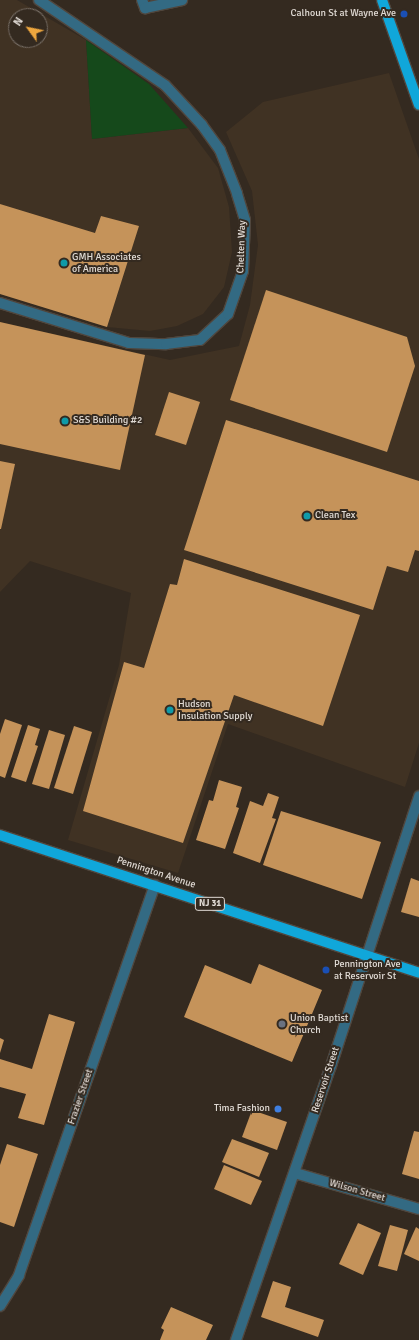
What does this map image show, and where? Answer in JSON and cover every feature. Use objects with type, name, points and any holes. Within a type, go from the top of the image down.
[{"type":"main road","points":[[382,0],[419,105]]},
{"type":"main road","name":"Pennington Avenue","points":[[0,835],[419,972]]},
{"type":"street","name":"Chelten Way","points":[[0,303],[130,343],[166,344],[200,340],[228,314],[243,271],[245,220],[238,193],[220,150],[202,125],[165,85],[39,0]]},
{"type":"street","points":[[144,4],[182,0]]},
{"type":"street","name":"Reservoir Street","points":[[236,1340],[368,955],[419,796]]},
{"type":"street","name":"Frazier Street","points":[[0,1306],[19,1275],[155,885]]},
{"type":"street","name":"Wilson Street","points":[[294,1173],[419,1209]]},
{"type":"shaded area","points":[[0,0],[17,0],[31,8],[8,8],[8,48],[48,48],[48,18],[86,40],[92,139],[188,128],[218,168],[229,207],[232,252],[224,287],[203,314],[177,326],[150,331],[107,327],[0,294]]},
{"type":"shaded area","points":[[389,73],[419,159],[419,743],[405,787],[228,724],[178,873],[68,840],[119,665],[131,593],[30,561],[0,592],[0,322],[170,360],[239,346],[250,305],[258,245],[252,191],[226,132],[263,102]]},
{"type":"green space","points":[[86,40],[149,84],[188,128],[92,139]]},
{"type":"building","name":"GMH Associates of America","points":[[0,204],[95,233],[101,216],[139,226],[107,327],[0,294]]},
{"type":"building","points":[[266,290],[407,337],[415,366],[387,452],[230,400]]},
{"type":"building","name":"S&S Building #2","points":[[0,322],[145,355],[120,470],[0,444]]},
{"type":"building","points":[[169,392],[200,402],[186,445],[155,435]]},
{"type":"building","name":"Clean Tex","points":[[226,420],[419,481],[419,551],[415,550],[408,572],[387,566],[373,610],[184,550]]},
{"type":"building","points":[[0,461],[15,464],[1,529],[0,529]]},
{"type":"building","name":"Hudson Insulation Supply","points":[[184,559],[360,615],[323,726],[234,695],[183,843],[83,811],[124,662],[144,668],[170,584],[177,585]]},
{"type":"building","points":[[5,719],[22,725],[5,778],[0,776],[0,734]]},
{"type":"building","points":[[28,725],[40,729],[35,745],[38,746],[26,782],[11,777]]},
{"type":"building","points":[[74,726],[92,732],[73,794],[54,788]]},
{"type":"building","points":[[49,730],[65,735],[49,789],[32,784]]},
{"type":"building","points":[[219,780],[242,787],[236,807],[239,808],[225,849],[196,840],[209,800],[213,801]]},
{"type":"building","points":[[268,793],[279,797],[272,818],[276,819],[260,863],[233,853],[250,801],[263,806]]},
{"type":"building","points":[[281,811],[381,842],[362,899],[263,865]]},
{"type":"building","points":[[411,878],[419,881],[419,917],[401,912]]},
{"type":"building","points":[[259,964],[322,990],[292,1062],[184,1017],[205,965],[251,984]]},
{"type":"building","points":[[49,1014],[75,1022],[44,1125],[18,1118],[26,1094],[0,1087],[0,1059],[32,1069]]},
{"type":"building","points":[[0,1038],[4,1040],[0,1053]]},
{"type":"building","points":[[252,1110],[287,1122],[277,1150],[242,1137]]},
{"type":"building","points":[[414,1131],[419,1132],[419,1179],[402,1174]]},
{"type":"building","points":[[232,1139],[269,1153],[259,1177],[222,1162]]},
{"type":"building","points":[[7,1144],[38,1154],[14,1227],[0,1222],[0,1165]]},
{"type":"building","points":[[224,1165],[262,1181],[251,1205],[214,1189]]},
{"type":"building","points":[[358,1223],[381,1233],[363,1275],[339,1264]]},
{"type":"building","points":[[390,1225],[408,1230],[397,1271],[378,1266]]},
{"type":"building","points":[[416,1227],[419,1229],[419,1261],[404,1254]]},
{"type":"building","points":[[273,1281],[291,1287],[285,1307],[324,1320],[318,1337],[261,1317]]},
{"type":"building","points":[[171,1307],[213,1325],[206,1340],[160,1340],[164,1330],[161,1328]]},
{"type":"place","name":"Calhoun St at Wayne Ave","points":[[404,14]]},
{"type":"place","name":"GMH Associates of America","points":[[64,263]]},
{"type":"place","name":"S&S Building #2","points":[[65,421]]},
{"type":"place","name":"Clean Tex","points":[[307,516]]},
{"type":"place","name":"Hudson Insulation Supply","points":[[170,710]]},
{"type":"place","name":"Pennington Ave at Reservoir St","points":[[326,970]]},
{"type":"place","name":"Union Baptist Church","points":[[282,1024]]},
{"type":"place","name":"Tima Fashion","points":[[278,1109]]}]
